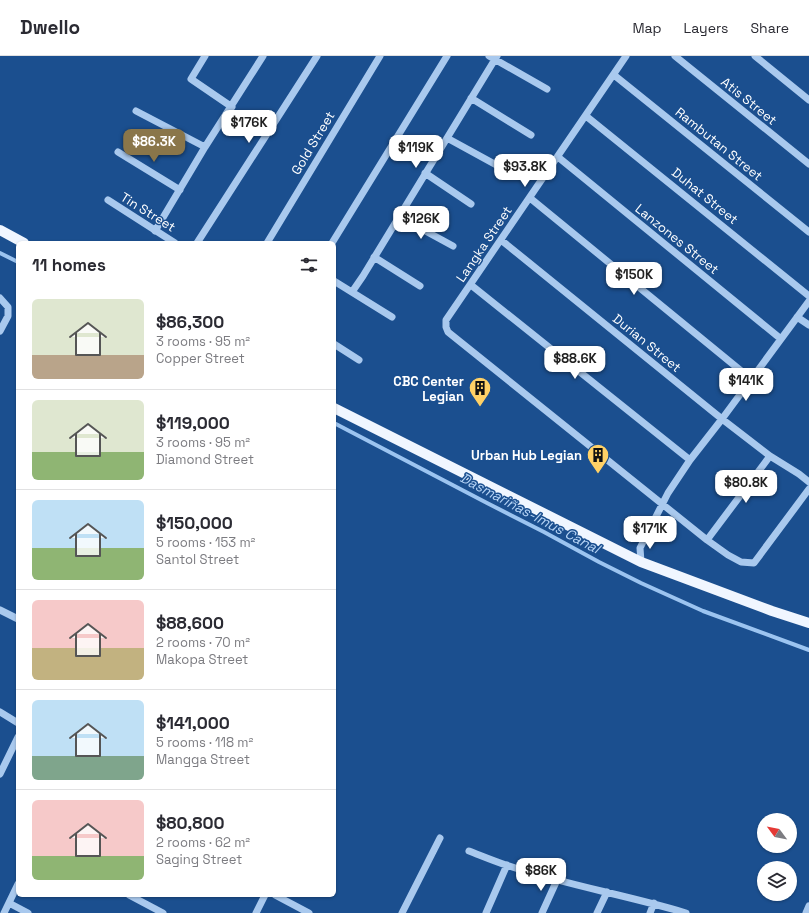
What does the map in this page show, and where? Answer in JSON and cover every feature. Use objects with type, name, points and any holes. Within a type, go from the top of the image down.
[{"type":"main road","points":[[0,230],[20,241]]},
{"type":"main road","points":[[336,409],[640,562],[772,611],[809,623]]},
{"type":"street","points":[[205,56],[191,78],[192,80],[232,107]]},
{"type":"street","points":[[155,231],[204,147],[232,107],[263,56]]},
{"type":"street","points":[[198,241],[317,56]]},
{"type":"street","name":"Gold Street","points":[[268,241],[380,56]]},
{"type":"street","points":[[333,241],[447,56]]},
{"type":"street","name":"Langka Street","points":[[626,56],[446,320],[446,327],[448,332],[662,505]]},
{"type":"street","name":"Atis Street","points":[[675,56],[809,164]]},
{"type":"street","points":[[755,56],[809,100]]},
{"type":"street","points":[[352,292],[447,138],[494,57],[546,89]]},
{"type":"street","name":"Rambutan Street","points":[[614,75],[809,232]]},
{"type":"street","points":[[471,98],[531,135]]},
{"type":"street","points":[[136,112],[204,147]]},
{"type":"street","name":"Duhat Street","points":[[586,116],[809,296]]},
{"type":"street","points":[[447,138],[509,172]]},
{"type":"street","points":[[118,152],[180,190]]},
{"type":"street","name":"Lanzones Street","points":[[558,157],[781,339]]},
{"type":"street","points":[[425,173],[471,204]]},
{"type":"street","points":[[530,198],[751,379]]},
{"type":"street","name":"Tin Street","points":[[108,200],[172,241]]},
{"type":"street","points":[[398,216],[453,246]]},
{"type":"street","name":"Durian Street","points":[[501,240],[722,419],[770,456],[809,482]]},
{"type":"street","points":[[374,257],[420,286]]},
{"type":"street","points":[[336,282],[392,317]]},
{"type":"street","points":[[471,285],[690,460]]},
{"type":"street","points":[[0,298],[8,307],[8,316],[0,331]]},
{"type":"street","points":[[640,562],[640,548],[668,493],[690,460],[809,301]]},
{"type":"street","points":[[797,317],[809,325]]},
{"type":"street","points":[[336,345],[359,360]]},
{"type":"street","points":[[707,540],[770,456]]},
{"type":"street","points":[[662,505],[728,555],[741,562],[754,563],[809,489]]},
{"type":"street","points":[[0,610],[16,618]]},
{"type":"street","points":[[0,712],[16,722]]},
{"type":"street","points":[[0,774],[16,741]]},
{"type":"street","points":[[402,913],[440,838]]},
{"type":"street","points":[[469,851],[507,865],[558,880],[654,903],[686,913]]},
{"type":"street","points":[[486,913],[507,865]]},
{"type":"street","points":[[542,913],[558,880]]},
{"type":"street","points":[[4,913],[16,888]]},
{"type":"street","points":[[597,913],[607,892]]},
{"type":"street","points":[[133,897],[163,913]]},
{"type":"street","points":[[256,913],[264,897]]},
{"type":"street","points":[[279,897],[309,913]]},
{"type":"street","points":[[9,903],[28,913]]},
{"type":"street","points":[[650,913],[654,903]]},
{"type":"street","points":[[806,913],[809,906]]},
{"type":"waterway","name":"Dasmariñas-Imus Canal","points":[[0,253],[16,261]]},
{"type":"waterway","name":"Dasmariñas-Imus Canal","points":[[336,424],[641,583],[703,611],[809,650]]},
{"type":"place","name":"CBC Center Legian","points":[[480,408]]},
{"type":"place","name":"Urban Hub Legian","points":[[598,474]]}]
